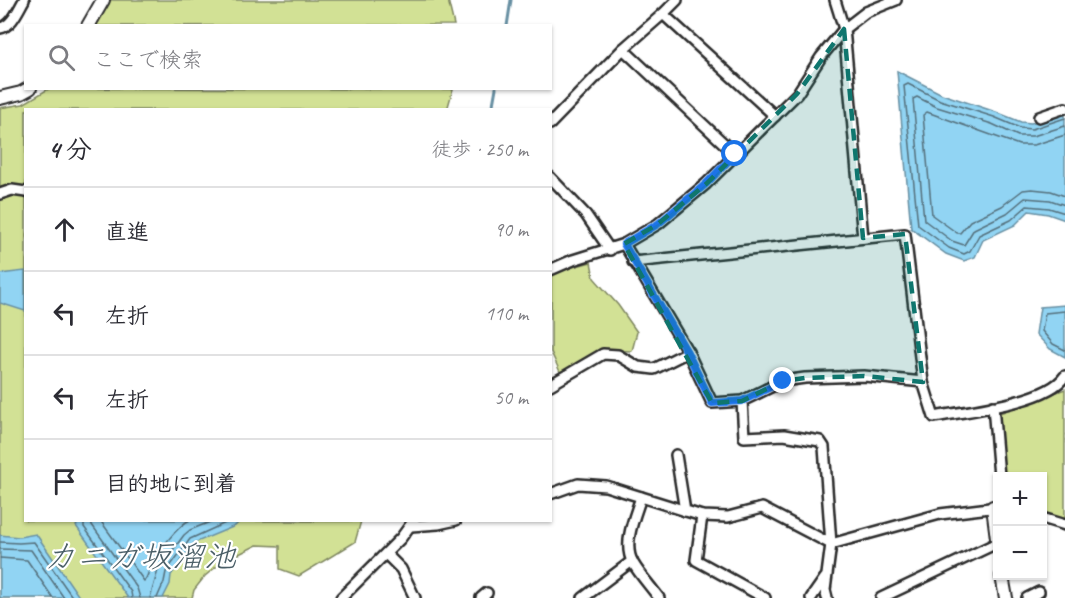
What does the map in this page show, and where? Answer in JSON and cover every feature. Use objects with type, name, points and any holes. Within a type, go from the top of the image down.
[{"type":"street","points":[[0,28],[5,28],[10,24],[24,0]]},
{"type":"street","points":[[89,24],[103,0]]},
{"type":"street","points":[[552,122],[622,49],[677,0]]},
{"type":"street","points":[[835,0],[844,29],[863,238]]},
{"type":"street","points":[[552,269],[624,244],[658,224],[706,184],[797,94],[821,57],[844,29],[866,12],[896,0]]},
{"type":"street","points":[[663,14],[775,116]]},
{"type":"street","points":[[622,49],[735,154]]},
{"type":"street","points":[[0,98],[26,90]]},
{"type":"street","points":[[1039,117],[1065,108]]},
{"type":"street","points":[[552,179],[586,215],[610,249]]},
{"type":"street","points":[[0,194],[12,190],[24,192]]},
{"type":"street","points":[[633,262],[905,234],[923,382],[934,417],[1002,405],[1049,390],[1059,385],[1065,376]]},
{"type":"street","points":[[624,244],[687,352],[712,403],[742,401],[783,381],[805,378],[864,376],[923,382]]},
{"type":"street","points":[[552,384],[603,354],[618,355],[639,368],[654,369],[687,352]]},
{"type":"street","points":[[742,401],[744,437],[784,435],[820,441],[824,447],[831,544],[825,590],[827,598]]},
{"type":"street","points":[[993,406],[999,472]]},
{"type":"street","points":[[676,455],[685,511]]},
{"type":"street","points":[[552,493],[578,484],[606,486],[702,516],[728,517],[762,508],[831,544],[940,514],[993,507]]},
{"type":"street","points":[[641,497],[631,527],[629,547],[632,561],[659,598]]},
{"type":"street","points":[[702,516],[696,560],[765,598]]},
{"type":"street","points":[[1047,520],[1065,525]]},
{"type":"street","points":[[341,598],[386,554],[413,523],[447,522]]},
{"type":"street","points":[[881,598],[993,547]]},
{"type":"street","points":[[386,554],[401,569],[415,598]]},
{"type":"street","points":[[583,598],[632,561]]},
{"type":"street","points":[[811,598],[827,576]]},
{"type":"street","points":[[1003,580],[1006,598]]},
{"type":"street","points":[[1027,598],[1039,592]]},
{"type":"highlighted area","points":[[844,29],[863,238],[905,234],[923,382],[864,376],[805,378],[783,381],[742,401],[712,403],[624,244],[658,224],[706,184],[797,94]]},
{"type":"green space","points":[[109,0],[448,0],[454,24],[96,24]]},
{"type":"green space","points":[[47,90],[453,90],[448,108],[24,108],[24,522],[361,522],[355,542],[299,576],[280,569],[280,546],[257,545],[221,563],[205,576],[194,590],[192,598],[0,598],[0,108],[23,104]]},
{"type":"green space","points":[[591,262],[594,278],[618,305],[637,332],[632,351],[604,350],[584,359],[561,374],[552,354],[552,266],[573,267]]},
{"type":"green space","points":[[1065,389],[1065,521],[1047,514],[1047,472],[1003,472],[997,414]]},
{"type":"water","points":[[897,71],[942,94],[1021,122],[1031,123],[1065,112],[1065,220],[1029,211],[1015,225],[983,240],[975,257],[964,261],[946,254],[911,228]]},
{"type":"water","points":[[24,271],[24,311],[0,303],[0,274]]},
{"type":"water","points":[[1065,305],[1065,357],[1050,349],[1036,334],[1040,307]]},
{"type":"water","name":"カニガ坂溜池","points":[[79,522],[239,522],[235,526],[194,543],[171,575],[170,584],[163,598],[128,598],[76,526]]},
{"type":"water","name":"カニガ坂溜池","points":[[36,534],[80,598],[0,598],[0,535],[19,537]]},
{"type":"waterway","points":[[507,24],[511,0]]},
{"type":"waterway","points":[[492,108],[496,90]]},
{"type":"route","points":[[735,154],[706,184],[658,224],[624,244],[695,366],[712,403],[742,401],[783,381]]}]
